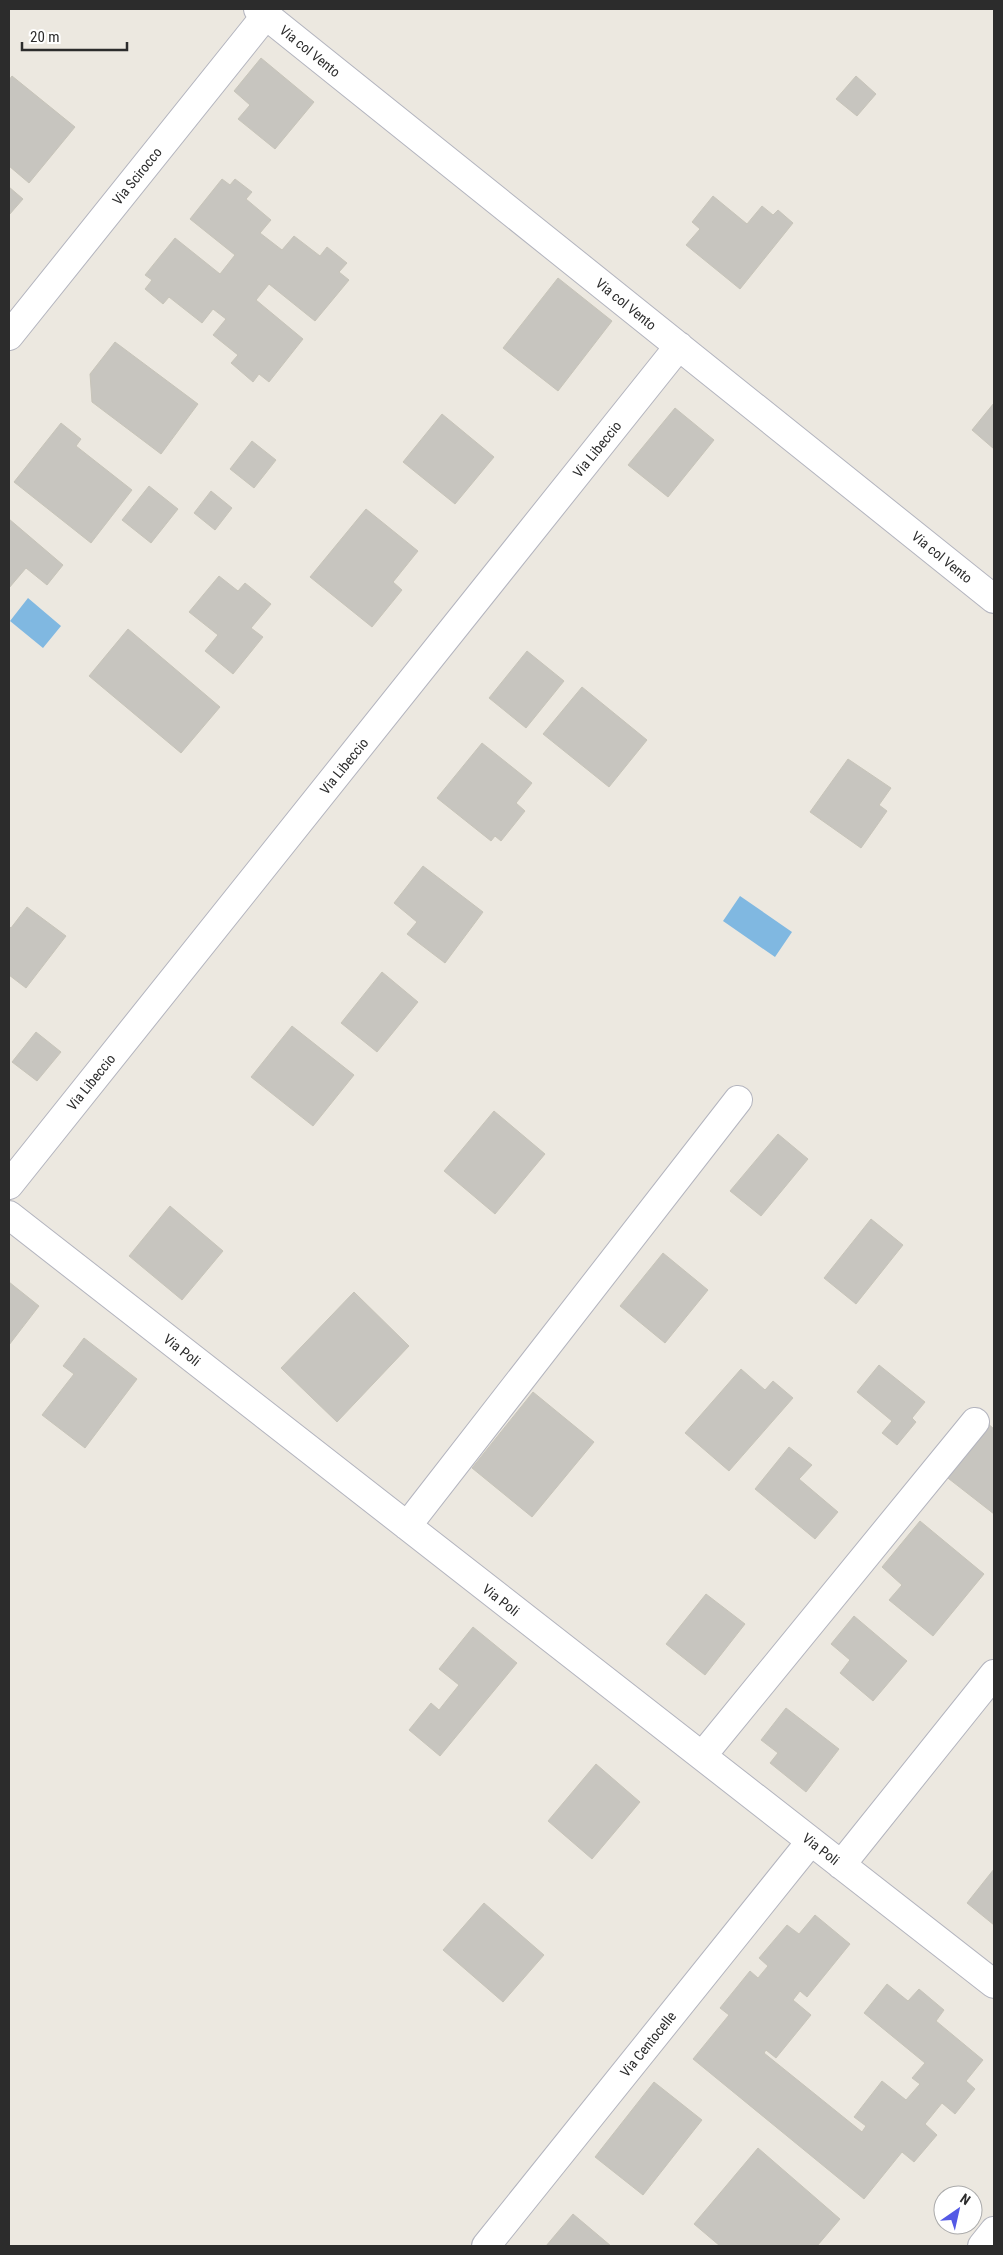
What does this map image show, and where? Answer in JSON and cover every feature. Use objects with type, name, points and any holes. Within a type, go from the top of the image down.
[{"type":"street","name":"Via Scirocco","points":[[9,336],[262,12]]},
{"type":"street","name":"Via col Vento","points":[[262,12],[994,599]]},
{"type":"street","name":"Via Libeccio","points":[[9,1185],[679,346]]},
{"type":"street","points":[[407,1526],[738,1100]]},
{"type":"street","name":"Via Poli","points":[[9,1215],[994,1984]]},
{"type":"street","points":[[702,1756],[976,1422]]},
{"type":"street","points":[[841,1865],[994,1674]]},
{"type":"street","name":"Via Centocelle","points":[[486,2246],[811,1841]]},
{"type":"street","points":[[982,2246],[994,2231]]},
{"type":"water","points":[[28,598],[61,626],[43,648],[10,621]]},
{"type":"water","points":[[740,896],[792,932],[775,957],[723,921]]},
{"type":"building","points":[[261,58],[314,102],[275,149],[238,119],[250,105],[234,91]]},
{"type":"building","points":[[12,76],[75,127],[29,183],[9,166],[9,80]]},
{"type":"building","points":[[856,76],[876,94],[857,116],[836,99]]},
{"type":"building","points":[[222,179],[230,185],[235,179],[252,192],[246,199],[271,220],[260,233],[282,250],[294,236],[320,256],[327,247],[347,263],[339,272],[349,280],[315,321],[269,284],[256,300],[303,339],[269,382],[259,374],[253,382],[231,363],[238,355],[213,335],[226,319],[213,309],[202,323],[169,297],[163,304],[145,289],[152,280],[145,275],[175,238],[220,274],[235,255],[190,219]]},
{"type":"building","points":[[9,187],[23,199],[9,215]]},
{"type":"building","points":[[713,196],[747,224],[762,206],[773,215],[778,210],[793,223],[740,289],[686,245],[700,229],[692,222]]},
{"type":"building","points":[[558,278],[612,321],[558,391],[503,348]]},
{"type":"building","points":[[115,342],[198,404],[161,454],[92,402],[90,374]]},
{"type":"building","points":[[994,403],[994,449],[972,430]]},
{"type":"building","points":[[675,408],[714,440],[668,497],[628,465]]},
{"type":"building","points":[[442,414],[494,457],[455,504],[403,462]]},
{"type":"building","points":[[61,423],[81,439],[76,446],[132,490],[91,543],[14,482]]},
{"type":"building","points":[[252,441],[276,460],[254,488],[230,469]]},
{"type":"building","points":[[149,486],[178,509],[151,543],[122,520]]},
{"type":"building","points":[[211,491],[232,508],[215,530],[194,513]]},
{"type":"building","points":[[366,509],[418,551],[393,582],[402,590],[372,627],[310,577]]},
{"type":"building","points":[[9,519],[63,565],[47,585],[26,568],[9,588]]},
{"type":"building","points":[[219,576],[238,591],[245,583],[271,604],[251,628],[263,637],[233,674],[205,651],[218,635],[189,612]]},
{"type":"building","points":[[128,629],[220,707],[181,753],[89,676]]},
{"type":"building","points":[[527,651],[564,681],[526,728],[489,698]]},
{"type":"building","points":[[582,687],[647,740],[609,787],[543,734]]},
{"type":"building","points":[[482,743],[532,783],[516,803],[525,811],[501,841],[495,836],[491,841],[437,798]]},
{"type":"building","points":[[848,759],[891,788],[879,805],[887,811],[861,848],[810,812]]},
{"type":"building","points":[[423,866],[483,912],[445,963],[407,934],[417,922],[394,903]]},
{"type":"building","points":[[27,907],[66,936],[26,988],[9,975],[9,926],[11,928]]},
{"type":"building","points":[[382,972],[418,1002],[377,1052],[341,1023]]},
{"type":"building","points":[[292,1026],[354,1075],[313,1126],[251,1077]]},
{"type":"building","points":[[36,1032],[61,1052],[37,1081],[12,1062]]},
{"type":"building","points":[[494,1111],[545,1154],[495,1214],[444,1171]]},
{"type":"building","points":[[778,1134],[808,1159],[761,1216],[730,1191]]},
{"type":"building","points":[[170,1206],[223,1251],[182,1300],[129,1256]]},
{"type":"building","points":[[871,1219],[903,1245],[856,1304],[824,1278]]},
{"type":"building","points":[[663,1253],[708,1290],[665,1343],[620,1306]]},
{"type":"building","points":[[9,1282],[39,1306],[9,1345]]},
{"type":"building","points":[[354,1292],[409,1346],[337,1422],[281,1368]]},
{"type":"building","points":[[84,1338],[137,1379],[85,1448],[42,1415],[74,1374],[63,1366]]},
{"type":"building","points":[[879,1365],[925,1402],[912,1418],[916,1422],[897,1445],[882,1433],[892,1421],[857,1392]]},
{"type":"building","points":[[741,1369],[765,1390],[773,1381],[793,1398],[729,1471],[685,1433]]},
{"type":"building","points":[[533,1392],[594,1442],[532,1517],[472,1468]]},
{"type":"building","points":[[986,1422],[994,1429],[994,1514],[944,1475]]},
{"type":"building","points":[[789,1447],[812,1465],[799,1479],[838,1512],[815,1539],[755,1489]]},
{"type":"building","points":[[920,1521],[984,1574],[933,1636],[889,1600],[902,1585],[882,1567]]},
{"type":"building","points":[[706,1594],[745,1624],[705,1675],[666,1644]]},
{"type":"building","points":[[854,1616],[907,1661],[873,1701],[840,1673],[850,1660],[831,1644]]},
{"type":"building","points":[[473,1627],[517,1663],[440,1756],[409,1730],[431,1703],[439,1710],[459,1685],[439,1669]]},
{"type":"building","points":[[786,1708],[839,1749],[806,1792],[770,1763],[778,1753],[761,1740]]},
{"type":"building","points":[[596,1764],[640,1802],[592,1859],[548,1821]]},
{"type":"building","points":[[994,1869],[994,1925],[967,1903]]},
{"type":"building","points":[[484,1903],[544,1955],[503,2002],[443,1950]]},
{"type":"building","points":[[815,1915],[850,1944],[807,1997],[800,1991],[793,2000],[811,2015],[776,2058],[766,2050],[764,2053],[862,2132],[866,2126],[854,2117],[882,2081],[906,2100],[920,2084],[912,2078],[925,2063],[864,2013],[887,1984],[908,2001],[919,1989],[944,2010],[936,2021],[983,2060],[966,2081],[975,2089],[955,2114],[942,2103],[925,2124],[937,2135],[914,2162],[902,2152],[864,2199],[693,2059],[729,2015],[720,2008],[750,1971],[758,1978],[768,1966],[759,1958],[787,1925],[799,1934]]},
{"type":"building","points":[[654,2082],[702,2120],[643,2195],[595,2157]]},
{"type":"building","points":[[758,2148],[840,2219],[817,2246],[720,2246],[694,2224]]},
{"type":"building","points":[[573,2214],[611,2246],[546,2246]]}]
